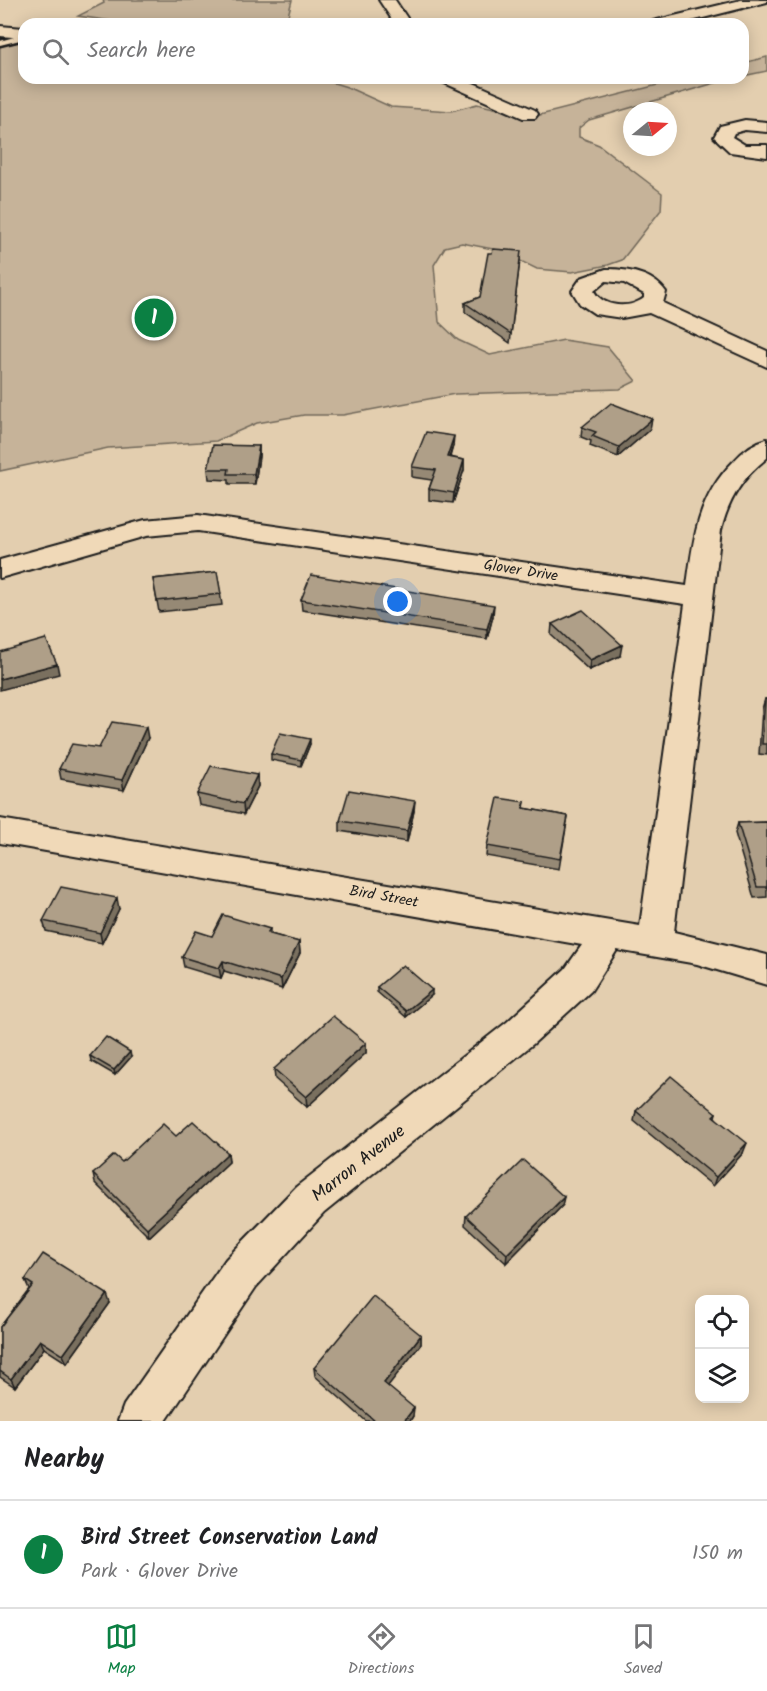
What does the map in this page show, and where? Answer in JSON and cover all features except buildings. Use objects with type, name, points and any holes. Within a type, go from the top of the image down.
[{"type":"street","points":[[387,0],[399,18]]},
{"type":"street","points":[[684,18],[761,0]]},
{"type":"street","points":[[0,31],[18,34]]},
{"type":"street","points":[[462,84],[529,114]]},
{"type":"street","points":[[767,127],[739,125],[723,134],[726,142],[739,148],[767,151]]},
{"type":"street","points":[[650,305],[767,360]]},
{"type":"street","points":[[655,943],[710,519],[717,496],[741,466],[767,446]]},
{"type":"street","name":"Glover Drive","points":[[0,569],[145,528],[198,523],[700,597]]},
{"type":"street","name":"Bird Street","points":[[0,831],[655,943],[709,953],[767,970]]},
{"type":"street","name":"Marron Avenue","points":[[140,1421],[241,1273],[310,1200],[520,1033],[578,980],[608,935]]},
{"type":"lane","points":[[0,43],[18,37]]},
{"type":"shaded area","points":[[103,0],[292,0],[288,18],[92,18],[78,16],[104,3]]},
{"type":"shaded area","points":[[18,42],[18,84],[337,84],[391,107],[451,111],[477,104],[532,117],[661,84],[712,84],[650,102],[623,102],[623,110],[589,120],[579,128],[579,137],[599,145],[662,193],[661,210],[622,260],[572,272],[537,269],[498,250],[462,243],[445,247],[434,265],[439,322],[458,340],[490,355],[564,340],[608,347],[636,381],[620,389],[455,394],[343,415],[304,415],[257,423],[216,441],[108,448],[0,471],[0,46]]},
{"type":"shaded area","points":[[767,57],[767,71],[749,75],[749,62]]},
{"type":"place","name":"Bird Street Conservation Land","points":[[154,318]]}]
